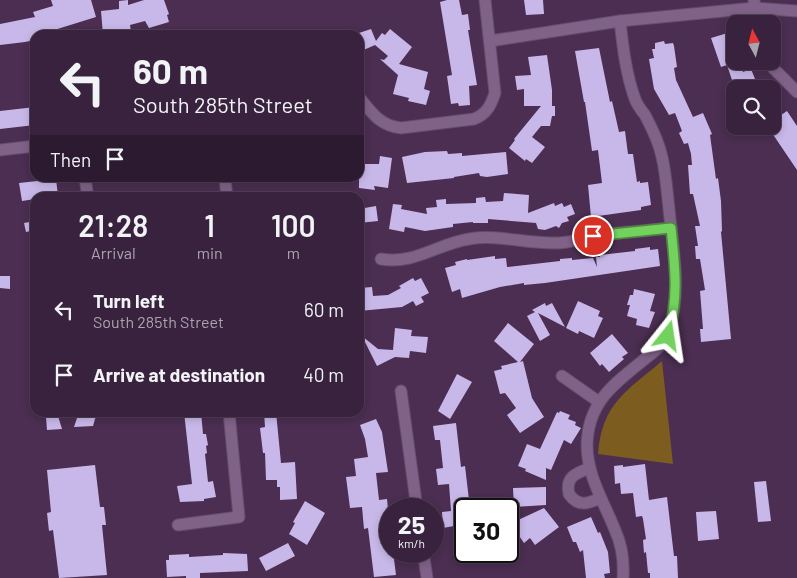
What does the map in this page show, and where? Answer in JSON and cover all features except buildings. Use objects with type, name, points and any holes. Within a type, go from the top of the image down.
[{"type":"street","points":[[364,103],[374,116],[382,123],[391,127],[402,128],[474,119],[483,116],[492,102],[495,93],[485,0]]},
{"type":"street","points":[[490,41],[754,4],[797,11]]},
{"type":"street","points":[[620,22],[627,73],[636,101],[655,135],[662,156],[676,290],[674,315],[668,336],[658,349],[614,383],[599,402],[591,420],[587,444],[590,468],[600,498],[616,530],[622,550],[623,578]]},
{"type":"street","points":[[775,70],[797,92]]},
{"type":"street","points":[[0,150],[30,147]]},
{"type":"street","points":[[381,259],[404,260],[448,244],[469,239],[487,238],[559,243],[593,236],[671,228]]},
{"type":"street","points":[[562,376],[599,402]]},
{"type":"street","points":[[401,391],[416,498]]},
{"type":"street","points":[[178,525],[239,517],[229,417]]},
{"type":"street","points":[[590,468],[572,476],[569,481],[569,494],[578,503],[584,504],[600,498]]},
{"type":"street","points":[[425,563],[427,578]]},
{"type":"shaded area","points":[[662,361],[673,464],[598,454],[600,437],[611,410],[627,390]]},
{"type":"route","points":[[593,236],[671,228],[676,290],[674,315],[668,336]]}]
